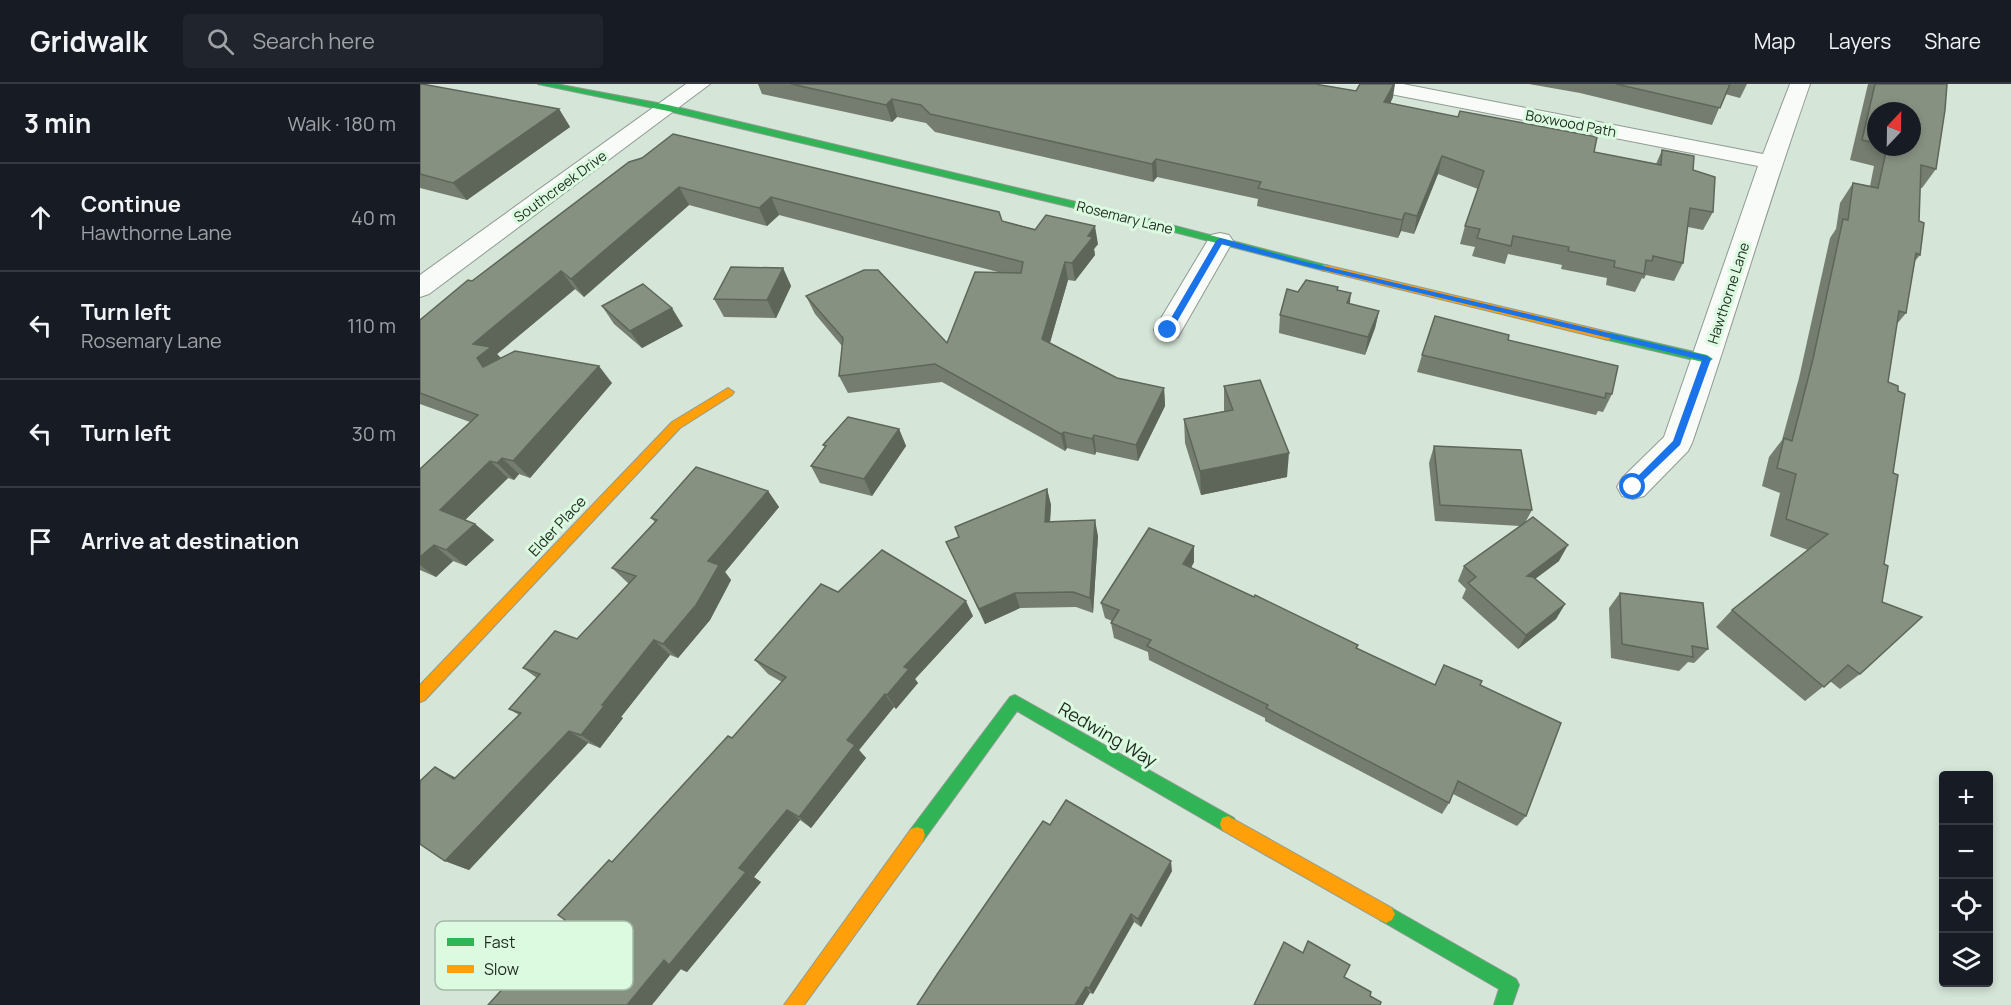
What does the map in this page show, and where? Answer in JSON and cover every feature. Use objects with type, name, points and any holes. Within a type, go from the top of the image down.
[{"type":"street","name":"Rosemary Lane","points":[[542,84],[668,108],[1152,223],[1302,263],[1707,359]]},
{"type":"street","name":"Southcreek Drive","points":[[420,288],[700,84]]},
{"type":"street","name":"Boxwood Path","points":[[1370,84],[1771,162]]},
{"type":"street","name":"Hawthorne Lane","points":[[1633,487],[1677,443],[1707,359],[1771,162],[1800,84]]},
{"type":"street","points":[[1168,330],[1220,241]]},
{"type":"street","name":"Elder Place","points":[[420,695],[676,425],[728,392]]},
{"type":"street","name":"Redwing Way","points":[[793,1005],[1015,702],[1510,985],[1503,1005]]},
{"type":"building","points":[[420,84],[559,109],[453,183],[420,174]]},
{"type":"building","points":[[791,84],[1315,84],[1356,91],[1360,84],[1394,84],[1384,102],[1458,117],[1460,111],[1597,137],[1594,152],[1661,165],[1662,150],[1694,156],[1693,170],[1715,177],[1713,212],[1690,208],[1683,263],[1653,256],[1652,261],[1646,260],[1644,274],[1614,267],[1615,261],[1568,251],[1569,247],[1513,236],[1511,246],[1477,238],[1480,229],[1465,226],[1484,171],[1442,156],[1417,216],[1405,213],[1402,220],[1258,188],[1261,182],[1156,159],[1152,164],[930,114],[921,105],[892,99],[886,105]]},
{"type":"building","points":[[1616,84],[1730,84],[1720,108]]},
{"type":"building","points":[[1875,84],[1947,84],[1936,169],[1921,165],[1919,221],[1924,223],[1920,255],[1916,253],[1906,313],[1899,311],[1888,382],[1898,386],[1898,391],[1905,394],[1893,473],[1898,475],[1884,564],[1888,566],[1882,602],[1922,617],[1860,674],[1848,665],[1824,687],[1732,610],[1828,534],[1786,519],[1796,474],[1777,468],[1784,438],[1792,441],[1813,359],[1843,219],[1848,220],[1853,183],[1878,188],[1885,156],[1921,156],[1921,102],[1871,102]]},
{"type":"building","points":[[1867,118],[1867,141],[1862,140]]},
{"type":"building","points":[[673,134],[999,212],[1002,221],[1035,230],[1046,215],[1095,226],[1088,236],[1093,237],[1072,263],[1065,262],[1042,339],[1117,378],[1164,388],[1136,445],[1094,435],[1092,439],[1064,432],[1061,434],[935,364],[839,376],[843,338],[806,296],[864,270],[878,270],[947,343],[975,272],[1021,273],[1023,262],[771,197],[759,208],[679,187],[571,279],[561,271],[473,344],[491,347],[477,358],[483,367],[515,351],[599,366],[513,461],[502,458],[497,463],[490,461],[440,510],[475,524],[446,550],[434,545],[420,557],[420,469],[478,415],[420,393],[420,320],[468,280],[472,281],[629,162],[642,158]]},
{"type":"building","points":[[731,267],[783,268],[767,300],[714,299]]},
{"type":"building","points":[[1306,280],[1338,287],[1337,290],[1351,293],[1347,303],[1379,311],[1368,337],[1280,315],[1287,289],[1298,292]]},
{"type":"building","points":[[643,284],[672,308],[630,331],[602,306]]},
{"type":"building","points":[[1435,316],[1509,335],[1508,340],[1618,366],[1612,394],[1606,393],[1605,398],[1422,355]]},
{"type":"building","points":[[1260,380],[1289,453],[1200,471],[1184,419],[1233,410],[1224,386]]},
{"type":"building","points":[[848,417],[899,429],[864,479],[811,466],[826,446],[823,445]]},
{"type":"building","points":[[1434,446],[1521,450],[1532,510],[1440,505]]},
{"type":"building","points":[[696,467],[768,491],[708,561],[719,565],[696,605],[663,644],[654,640],[581,735],[569,731],[445,861],[420,844],[420,781],[435,767],[454,779],[521,713],[509,709],[540,674],[523,668],[555,631],[577,639],[636,576],[612,568],[657,520],[651,518]]},
{"type":"building","points":[[1047,489],[1045,522],[1095,520],[1090,598],[1073,592],[1015,593],[979,609],[946,542],[959,537],[955,527]]},
{"type":"building","points":[[1533,517],[1568,545],[1527,576],[1533,577],[1565,604],[1526,635],[1468,583],[1476,577],[1464,566]]},
{"type":"building","points":[[1149,528],[1194,546],[1183,564],[1254,597],[1255,595],[1358,645],[1356,648],[1435,685],[1444,665],[1482,681],[1480,685],[1561,723],[1526,816],[1458,781],[1449,803],[1266,708],[1268,705],[1147,646],[1151,640],[1111,623],[1119,610],[1101,603]]},
{"type":"building","points":[[882,550],[966,601],[904,667],[909,669],[847,740],[855,745],[799,817],[787,810],[739,868],[746,872],[669,965],[664,960],[627,1005],[488,1005],[502,990],[633,990],[633,921],[564,921],[558,915],[609,860],[612,862],[728,736],[732,738],[786,677],[755,660],[821,584],[838,592]]},
{"type":"building","points":[[1620,593],[1703,603],[1708,649],[1692,646],[1693,657],[1622,644]]},
{"type":"building","points":[[1066,800],[1171,861],[1138,919],[1131,914],[1089,988],[1086,987],[1075,1005],[917,1005],[1043,821],[1050,825]]},
{"type":"building","points":[[1308,941],[1350,965],[1344,977],[1371,992],[1370,996],[1381,1002],[1380,1005],[1254,1005],[1284,942],[1303,953]]},
{"type":"traffic: fast","points":[[542,84],[668,108],[1152,223],[1325,268]]},
{"type":"traffic: fast","points":[[1608,336],[1707,359]]},
{"type":"traffic: fast","points":[[917,835],[1015,702],[1228,824]]},
{"type":"traffic: fast","points":[[1386,914],[1510,985],[1503,1005]]},
{"type":"traffic: slow","points":[[1325,268],[1608,336]]},
{"type":"traffic: slow","points":[[420,695],[676,425],[728,392]]},
{"type":"traffic: slow","points":[[1228,824],[1386,914]]},
{"type":"traffic: slow","points":[[793,1005],[917,835]]},
{"type":"route","points":[[1168,330],[1220,241],[1302,263],[1707,359],[1677,443],[1633,487]]}]
